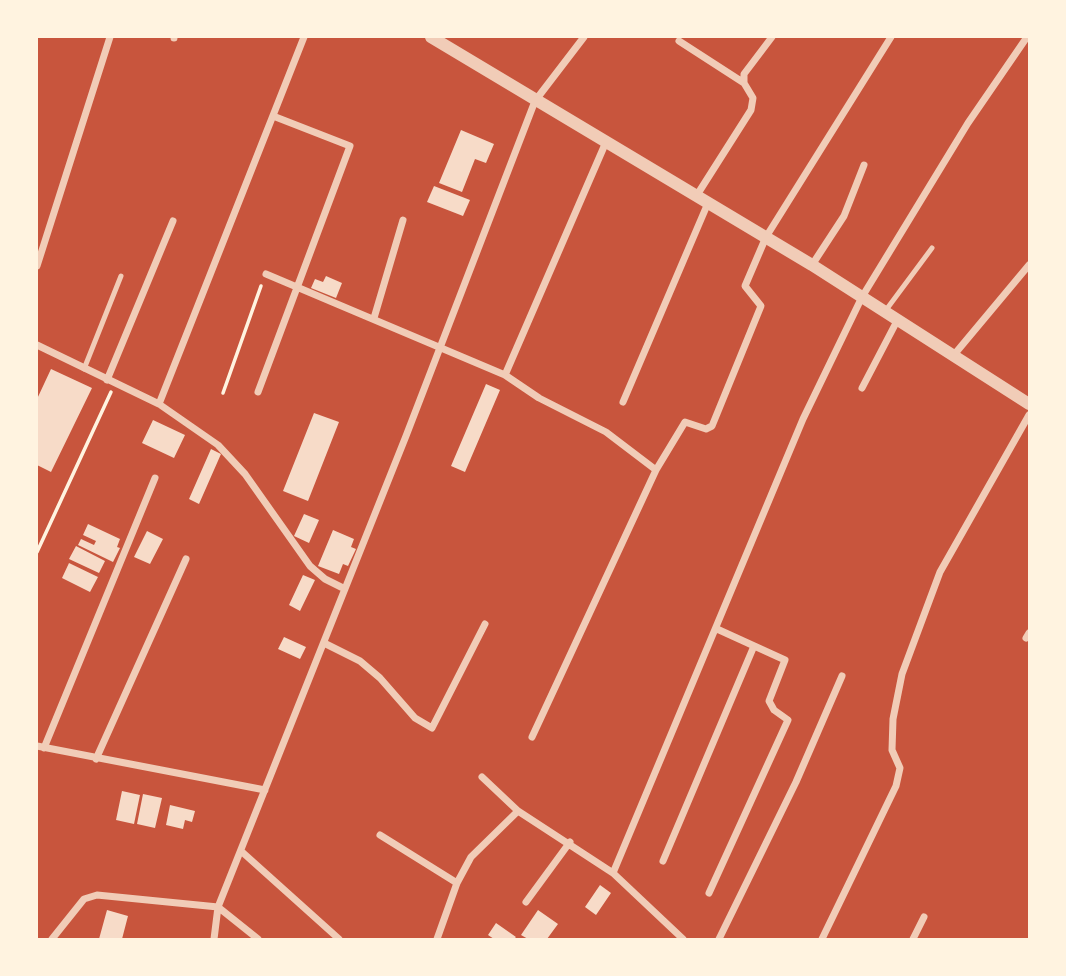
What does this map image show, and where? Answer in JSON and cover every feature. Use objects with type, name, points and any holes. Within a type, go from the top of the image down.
[{"type":"street","points":[[37,266],[110,37]]},
{"type":"street","points":[[159,404],[304,37]]},
{"type":"street","points":[[431,37],[812,265],[1029,404]]},
{"type":"street","points":[[214,939],[218,907],[535,101],[584,37]]},
{"type":"street","points":[[744,83],[744,74],[772,37]]},
{"type":"street","points":[[532,737],[656,470],[685,422],[706,429],[712,426],[761,306],[761,302],[748,293],[745,286],[766,237],[891,37]]},
{"type":"street","points":[[613,873],[803,419],[862,297],[968,123],[1027,39]]},
{"type":"street","points":[[623,402],[703,199],[751,110],[753,98],[744,83],[679,41]]},
{"type":"street","points":[[258,392],[350,146],[273,116]]},
{"type":"street","points":[[505,375],[606,142]]},
{"type":"street","points":[[812,265],[845,216],[864,164]]},
{"type":"street","points":[[374,318],[403,220]]},
{"type":"street","points":[[111,382],[173,221]]},
{"type":"street","points":[[953,356],[1029,265]]},
{"type":"street","points":[[266,274],[505,375],[539,398],[606,432],[656,470]]},
{"type":"street","points":[[862,388],[898,319]]},
{"type":"street","points":[[38,348],[159,404],[195,426],[233,459],[310,566],[325,579],[345,589]]},
{"type":"street","points":[[822,939],[896,786],[900,768],[892,750],[892,719],[902,674],[940,572],[1029,415]]},
{"type":"street","points":[[155,478],[40,747],[265,790]]},
{"type":"street","points":[[96,759],[187,558]]},
{"type":"street","points":[[324,643],[360,661],[380,678],[415,718],[432,728],[485,624]]},
{"type":"street","points":[[709,893],[788,724],[786,716],[774,710],[769,701],[785,660],[717,629]]},
{"type":"street","points":[[663,861],[754,646]]},
{"type":"street","points":[[719,939],[796,782],[842,676]]},
{"type":"street","points":[[482,777],[518,811],[570,842],[613,873],[683,939]]},
{"type":"street","points":[[437,939],[457,883],[481,844],[518,811]]},
{"type":"street","points":[[380,835],[457,883]]},
{"type":"street","points":[[526,902],[570,842]]},
{"type":"street","points":[[241,851],[339,939]]},
{"type":"street","points":[[52,939],[90,895],[218,907],[258,939]]},
{"type":"street","points":[[913,939],[924,917]]},
{"type":"lane","points":[[885,312],[932,248]]},
{"type":"lane","points":[[84,369],[121,276]]},
{"type":"path","points":[[223,393],[266,274]]},
{"type":"path","points":[[37,552],[111,382]]},
{"type":"building","points":[[461,130],[494,144],[486,163],[475,159],[462,192],[439,183]]},
{"type":"building","points":[[434,186],[470,200],[463,216],[427,202]]},
{"type":"building","points":[[326,276],[342,283],[336,298],[311,288],[315,279],[323,282]]},
{"type":"building","points":[[51,369],[92,388],[51,472],[37,465],[37,399]]},
{"type":"building","points":[[486,384],[500,390],[465,472],[451,466]]},
{"type":"building","points":[[314,413],[339,422],[308,501],[283,491]]},
{"type":"building","points":[[153,420],[185,435],[174,458],[142,443]]},
{"type":"building","points":[[211,449],[221,454],[199,504],[189,499]]},
{"type":"building","points":[[304,514],[319,520],[309,543],[294,536]]},
{"type":"building","points":[[88,524],[120,539],[117,547],[120,548],[113,562],[78,545],[81,539],[94,545],[96,541],[83,535]]},
{"type":"building","points":[[333,530],[354,539],[351,547],[356,549],[348,566],[343,564],[339,574],[318,566]]},
{"type":"building","points":[[147,531],[163,539],[150,564],[134,557]]},
{"type":"building","points":[[76,546],[105,561],[99,573],[69,559]]},
{"type":"building","points":[[69,563],[98,577],[90,592],[62,578]]},
{"type":"building","points":[[303,575],[315,580],[300,611],[289,605]]},
{"type":"building","points":[[284,637],[306,647],[300,659],[278,649]]},
{"type":"building","points":[[122,791],[140,795],[134,824],[116,820]]},
{"type":"building","points":[[143,794],[162,798],[155,828],[137,824]]},
{"type":"building","points":[[170,805],[195,811],[192,822],[185,820],[183,829],[166,825]]},
{"type":"building","points":[[600,885],[611,893],[596,915],[585,907]]},
{"type":"building","points":[[107,910],[128,916],[122,939],[99,939]]},
{"type":"building","points":[[538,910],[558,924],[547,939],[528,939],[521,935]]},
{"type":"building","points":[[496,923],[516,937],[494,939],[488,935]]}]
